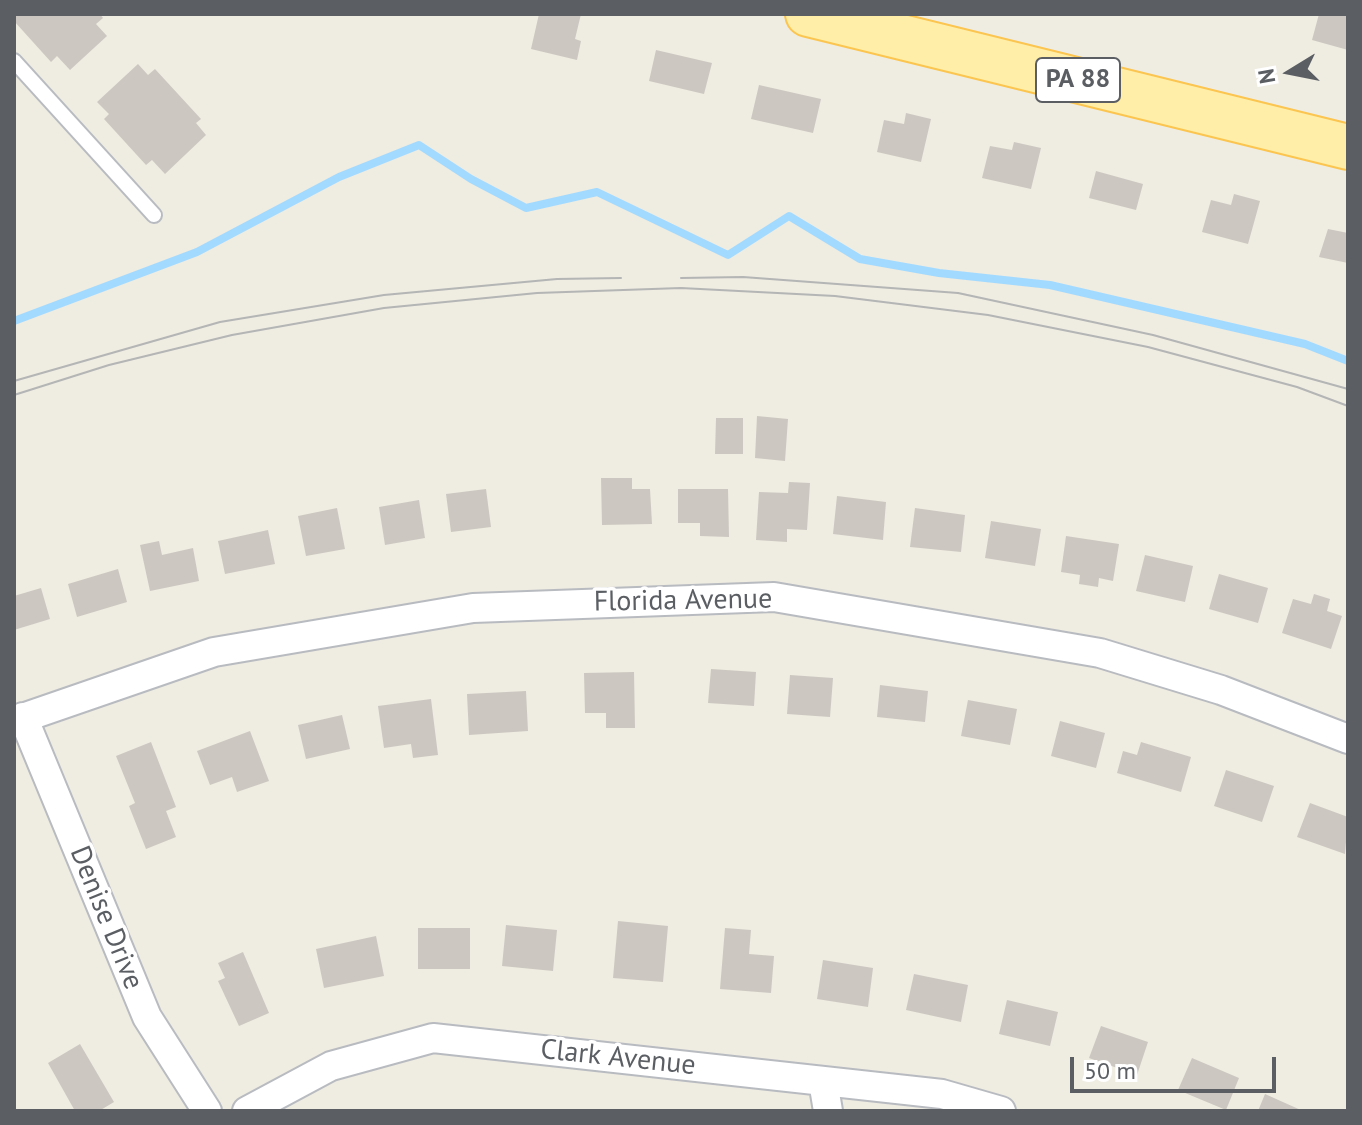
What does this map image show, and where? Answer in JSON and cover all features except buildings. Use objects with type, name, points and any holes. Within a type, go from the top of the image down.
[{"type":"main road","name":"PA 88","points":[[808,14],[1348,147]]},
{"type":"street","name":"Florida Avenue","points":[[18,719],[214,652],[473,608],[774,597],[1100,653],[1221,690],[1348,739]]},
{"type":"street","name":"Denise Drive","points":[[18,719],[147,1017],[207,1111]]},
{"type":"street","name":"Clark Avenue","points":[[247,1111],[331,1066],[433,1038],[942,1094],[1001,1111]]},
{"type":"street","points":[[823,1081],[828,1111]]},
{"type":"lane","points":[[14,61],[154,215]]},
{"type":"waterway","points":[[14,321],[197,252],[339,177],[419,145],[471,179],[526,208],[597,192],[728,255],[789,216],[860,259],[939,273],[1050,285],[1305,344],[1348,361]]},
{"type":"tram line","points":[[681,278],[743,277],[958,293],[1153,335],[1348,389]]},
{"type":"tram line","points":[[14,381],[220,322],[384,295],[557,279],[621,278]]},
{"type":"tram line","points":[[14,395],[109,365],[232,335],[384,308],[537,293],[681,288],[835,296],[988,315],[1148,347],[1297,387],[1348,406]]}]
